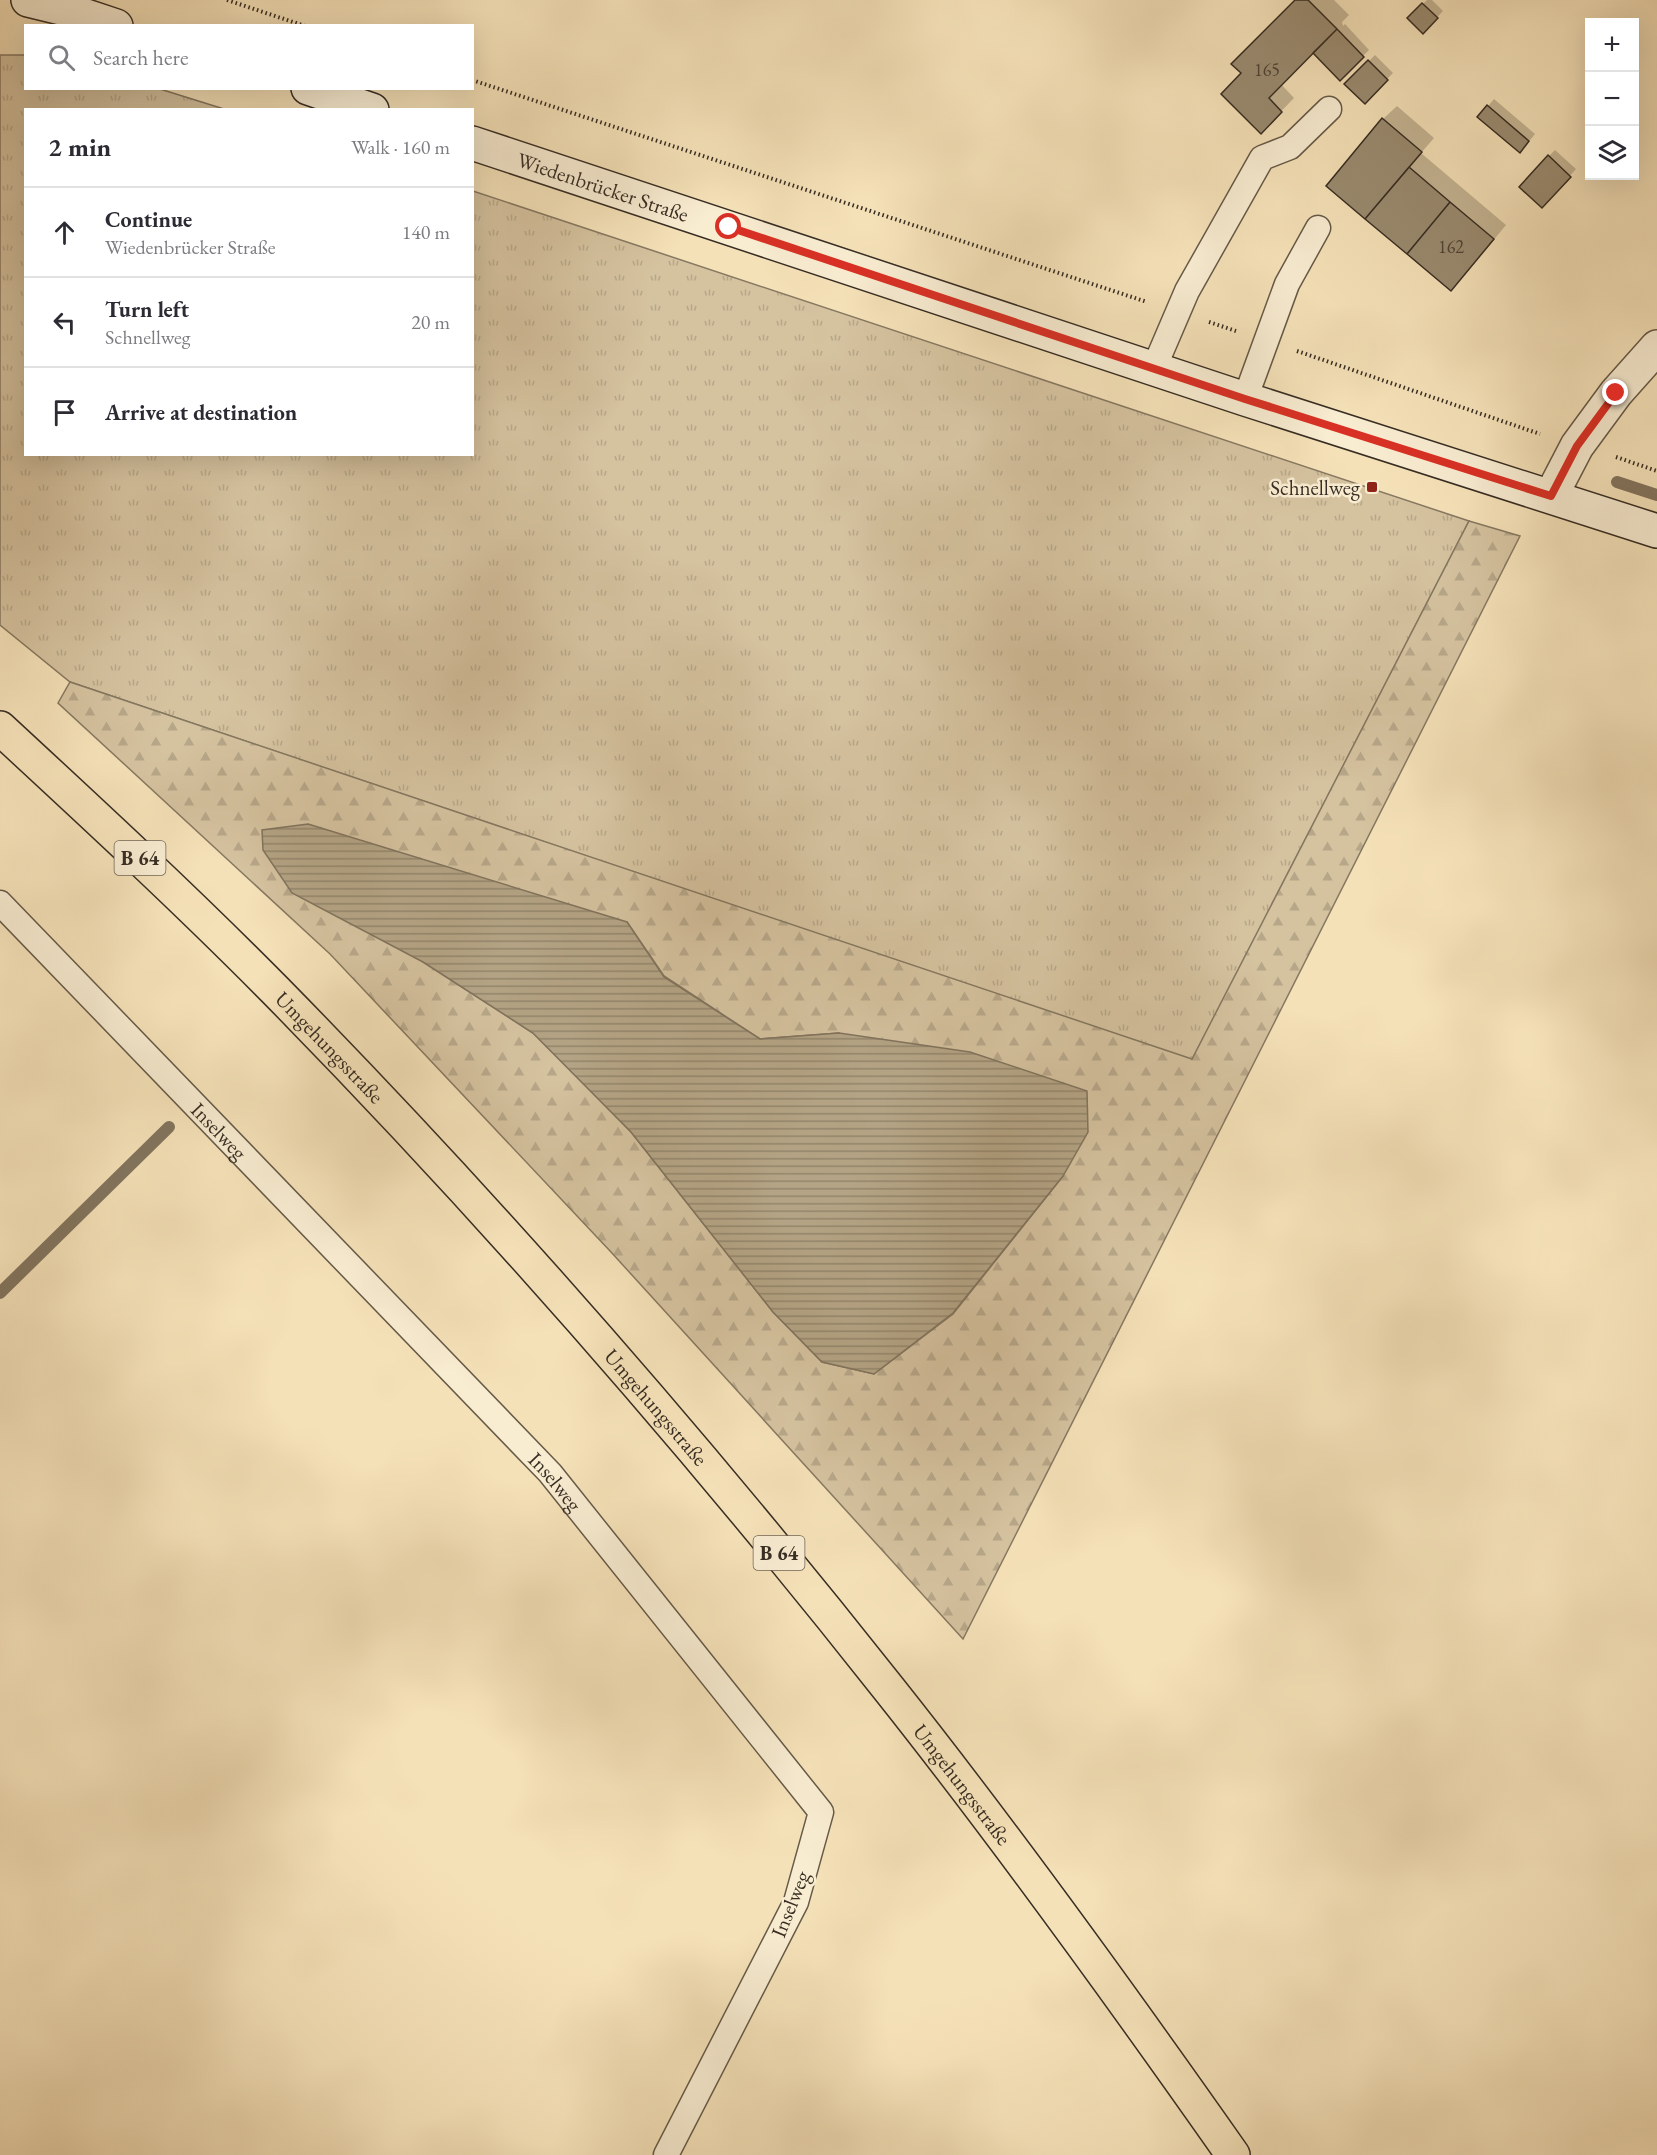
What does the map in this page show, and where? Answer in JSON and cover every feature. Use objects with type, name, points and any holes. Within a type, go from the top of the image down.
[{"type":"main road","points":[[28,0],[110,24]]},
{"type":"main road","points":[[314,90],[366,108]]},
{"type":"main road","name":"Wiedenbrücker Straße","points":[[474,143],[1245,399],[1657,531]]},
{"type":"main road","points":[[1551,496],[1577,446],[1616,393],[1657,347]]},
{"type":"main road","name":"Umgehungsstraße","points":[[0,728],[123,841],[275,991],[435,1159],[591,1331],[742,1508],[889,1688],[1022,1861],[1138,2019],[1233,2155]]},
{"type":"lane","points":[[1154,368],[1178,312],[1262,158],[1290,147],[1329,109]]},
{"type":"lane","points":[[1245,399],[1287,284],[1318,228]]},
{"type":"lane","name":"Inselweg","points":[[0,903],[550,1473],[821,1812],[796,1902],[666,2155]]},
{"type":"path","points":[[227,0],[299,24]]},
{"type":"path","points":[[474,81],[1266,340],[1657,471]]},
{"type":"green space","points":[[0,55],[24,55],[24,90],[163,90],[221,108],[24,108],[24,456],[474,456],[474,191],[1469,521],[1192,1060],[70,682],[0,625]]},
{"type":"green space","points":[[1469,521],[1520,536],[963,1639],[611,1252],[330,954],[58,703],[70,682],[1192,1059]],"holes":[[[627,922],[664,976],[760,1039],[839,1033],[1063,1176],[953,1314],[874,1374],[822,1362],[773,1312],[631,1132],[533,1033],[423,962]]]},
{"type":"shaded area","points":[[308,824],[627,922],[664,977],[760,1039],[839,1033],[970,1052],[1087,1091],[1088,1132],[1063,1176],[953,1313],[874,1374],[822,1362],[773,1312],[631,1132],[533,1033],[423,962],[292,893],[263,850],[262,830]]},
{"type":"building","points":[[1295,0],[1308,0],[1337,29],[1269,98],[1282,112],[1261,134],[1221,94],[1241,73],[1231,64]]},
{"type":"building","points":[[1422,3],[1438,18],[1423,34],[1407,18]]},
{"type":"building","points":[[1337,29],[1364,57],[1340,81],[1313,53]]},
{"type":"building","points":[[1368,60],[1388,80],[1365,104],[1344,84]]},
{"type":"building","points":[[1487,105],[1529,141],[1520,153],[1477,117]]},
{"type":"building","points":[[1382,118],[1422,152],[1365,219],[1326,186]]},
{"type":"building","points":[[1548,155],[1571,177],[1542,208],[1519,187]]},
{"type":"building","points":[[1409,167],[1450,202],[1407,254],[1365,219]]},
{"type":"building","points":[[1450,202],[1494,239],[1451,291],[1407,254]]},
{"type":"waterway","points":[[1617,482],[1657,495]]},
{"type":"waterway","points":[[0,1293],[169,1127]]},
{"type":"place","name":"Schnellweg","points":[[1372,487]]},
{"type":"route","points":[[729,227],[1245,399],[1551,496],[1577,446],[1616,393]]}]
